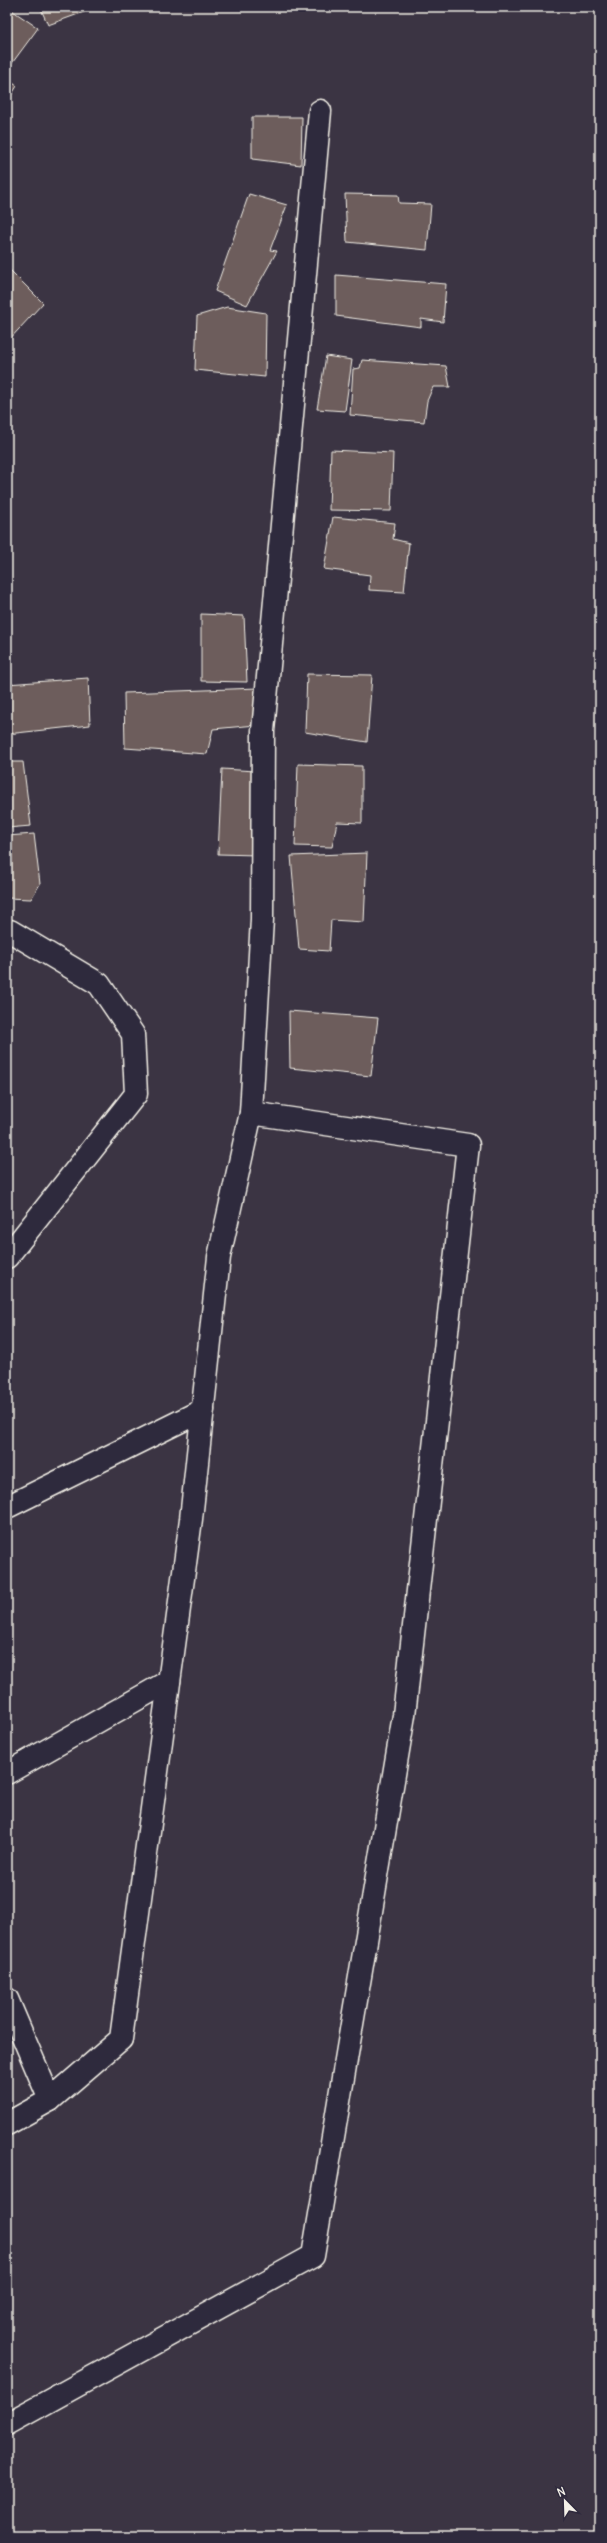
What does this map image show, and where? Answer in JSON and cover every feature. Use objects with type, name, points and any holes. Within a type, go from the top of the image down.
[{"type":"street","points":[[7,2124],[50,2100],[120,2040],[191,1519],[219,1257],[251,1113],[262,920],[263,730],[320,111]]},
{"type":"street","points":[[7,1257],[136,1094],[133,1034],[99,984],[8,932]]},
{"type":"street","points":[[7,2424],[313,2256],[404,1715],[468,1145],[251,1113]]},
{"type":"street","points":[[7,1508],[203,1410]]},
{"type":"street","points":[[7,1774],[169,1681]]},
{"type":"street","points":[[7,1999],[50,2100]]},
{"type":"building","points":[[7,7],[38,28],[7,70]]},
{"type":"building","points":[[40,7],[98,7],[48,25]]},
{"type":"building","points":[[7,79],[17,86],[7,102]]},
{"type":"building","points":[[252,117],[302,117],[301,165],[252,159]]},
{"type":"building","points":[[249,194],[287,205],[270,250],[277,251],[247,305],[215,291]]},
{"type":"building","points":[[345,194],[398,195],[399,203],[431,204],[427,250],[347,242]]},
{"type":"building","points":[[7,267],[43,303],[7,342]]},
{"type":"building","points":[[336,275],[446,284],[443,322],[421,319],[421,327],[336,316]]},
{"type":"building","points":[[227,307],[266,313],[265,377],[195,370],[197,316]]},
{"type":"building","points":[[326,356],[352,360],[345,411],[317,409]]},
{"type":"building","points":[[362,360],[446,366],[450,387],[433,387],[427,401],[424,422],[350,415],[353,369],[360,368]]},
{"type":"building","points":[[331,450],[393,453],[391,511],[329,510]]},
{"type":"building","points":[[333,517],[395,523],[393,539],[409,543],[404,592],[369,590],[370,575],[324,569]]},
{"type":"building","points":[[201,614],[244,616],[247,682],[201,681]]},
{"type":"building","points":[[307,674],[372,675],[367,742],[305,732]]},
{"type":"building","points":[[88,678],[90,725],[7,734],[7,684]]},
{"type":"building","points":[[258,688],[256,725],[213,729],[207,754],[125,748],[124,693]]},
{"type":"building","points":[[7,762],[23,762],[31,826],[7,828]]},
{"type":"building","points":[[298,764],[362,766],[362,823],[337,822],[332,847],[295,846]]},
{"type":"building","points":[[222,769],[256,771],[257,855],[218,854]]},
{"type":"building","points":[[34,834],[40,884],[31,899],[7,898],[7,836]]},
{"type":"building","points":[[367,853],[364,922],[331,920],[329,951],[299,949],[291,856]]},
{"type":"building","points":[[289,1011],[378,1018],[371,1076],[290,1068]]}]
